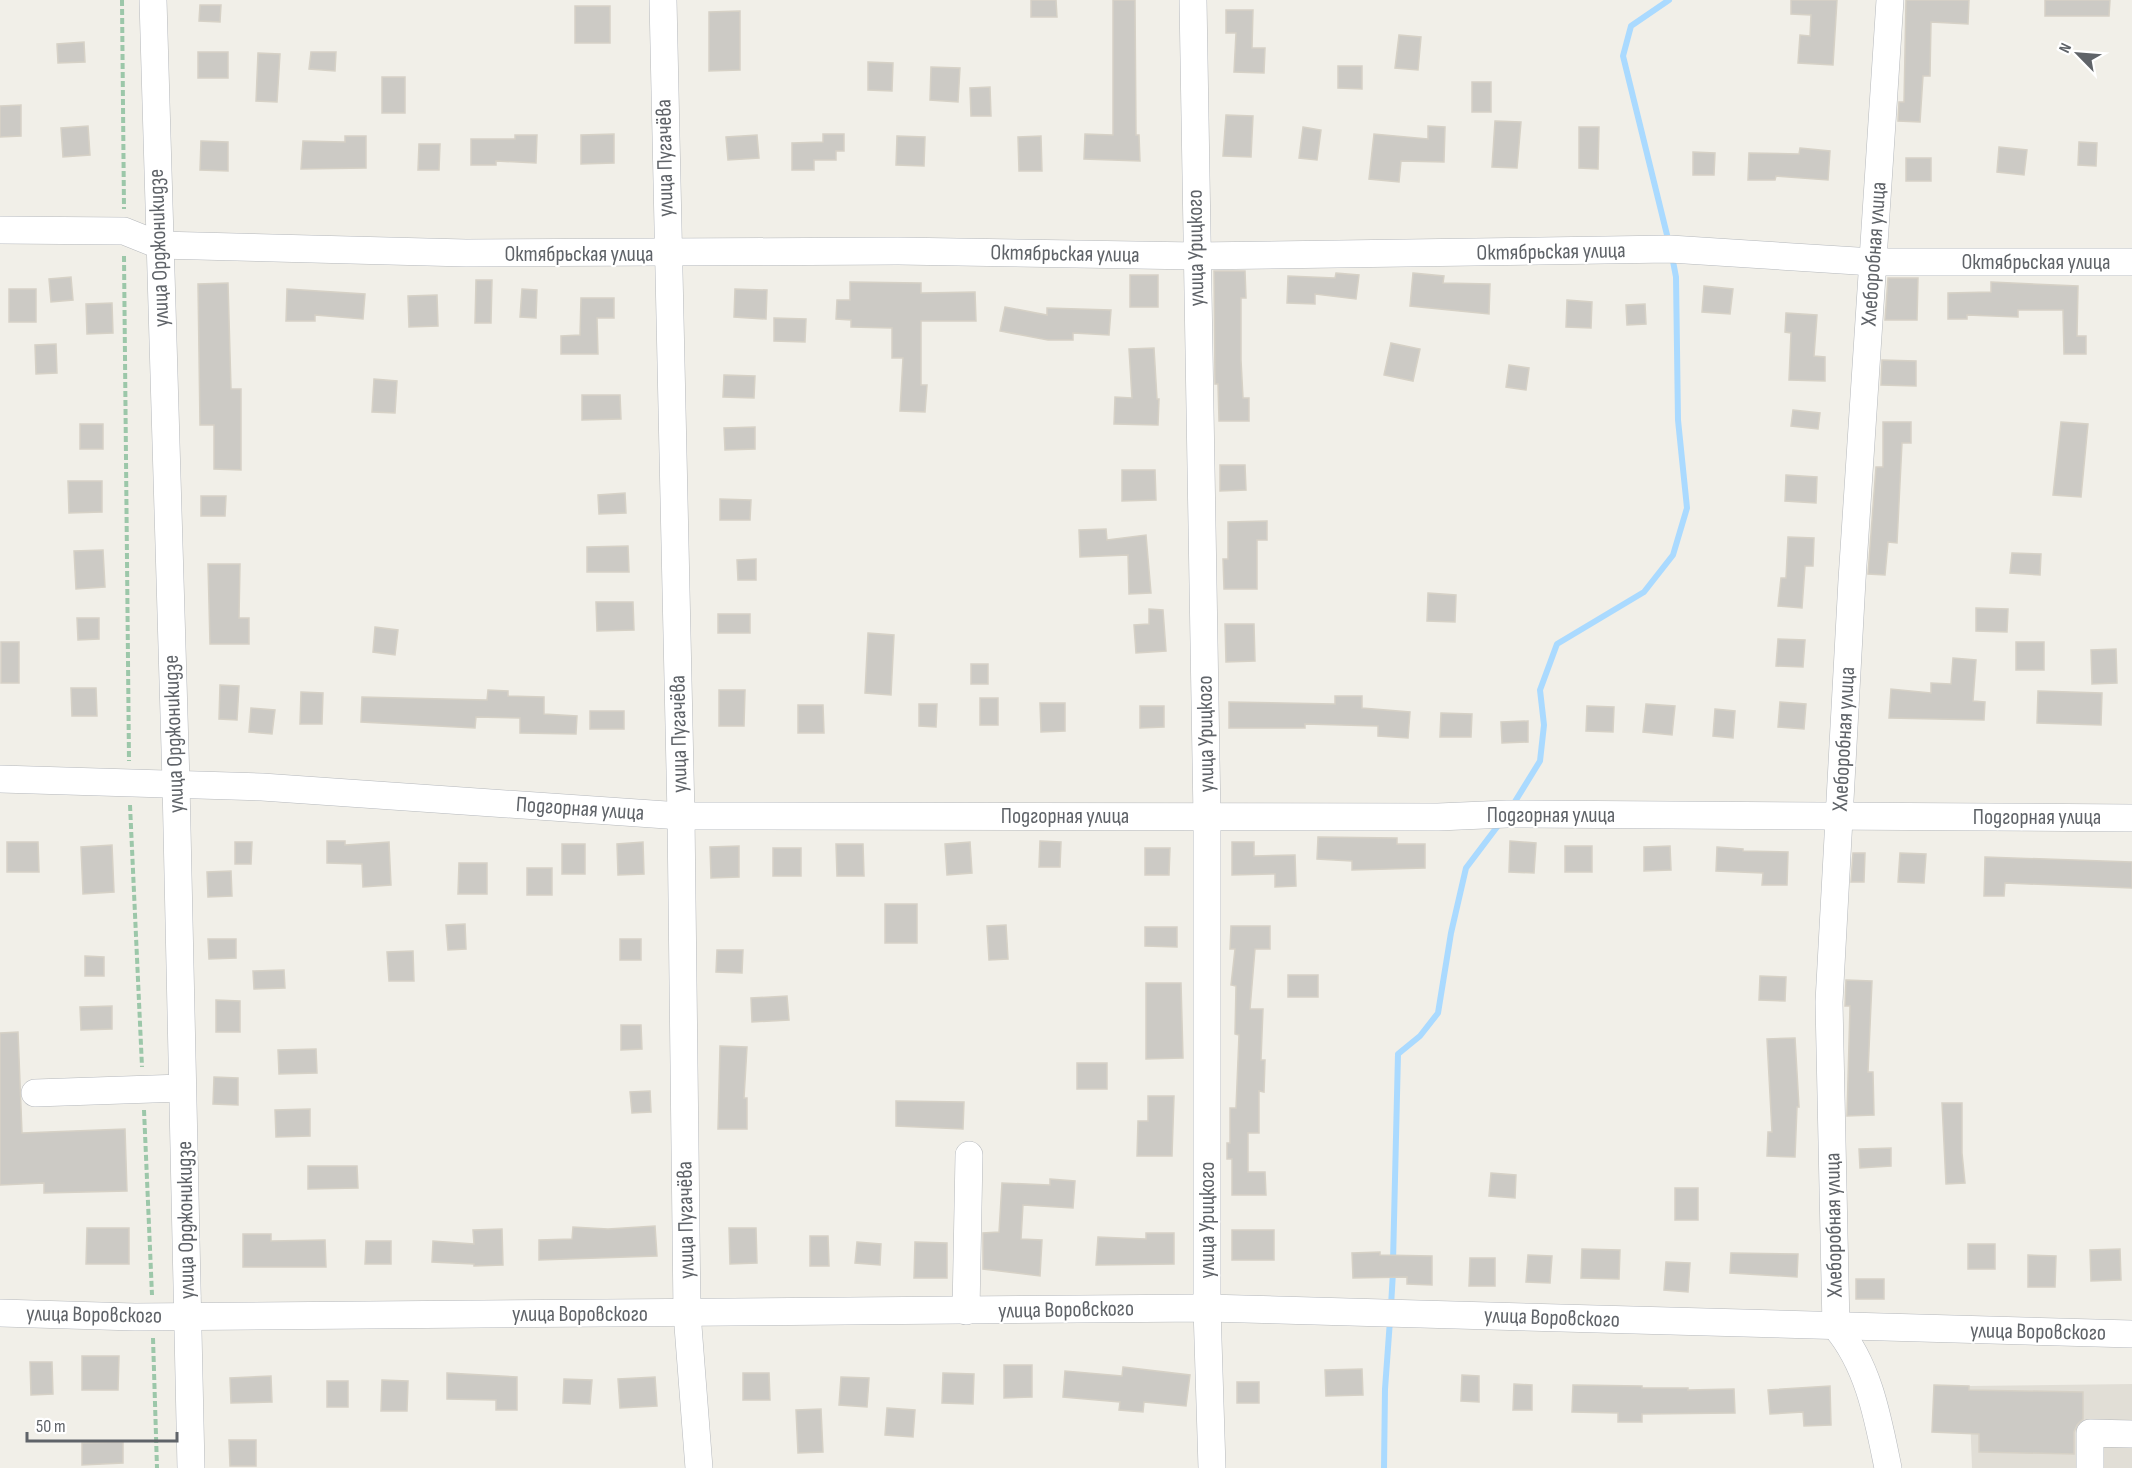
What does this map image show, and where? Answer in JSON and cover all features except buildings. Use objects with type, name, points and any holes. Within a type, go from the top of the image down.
[{"type":"street","name":"улица Орджоникидзе","points":[[153,0],[176,783],[191,1468]]},
{"type":"street","name":"улица Пугачёва","points":[[663,0],[681,816],[687,1313],[699,1468]]},
{"type":"street","name":"улица Урицкого","points":[[1193,0],[1207,817],[1207,1308],[1212,1468]]},
{"type":"street","name":"Хлеборобная улица","points":[[1888,1468],[1869,1389],[1851,1345],[1836,1327],[1829,1002],[1890,0]]},
{"type":"street","name":"Октябрьская улица","points":[[0,230],[124,231],[159,245],[466,253],[667,254],[898,251],[1196,256],[1670,249],[1873,262],[2132,262]]},
{"type":"street","name":"Подгорная улица","points":[[0,779],[176,783],[681,816],[1207,817],[1507,814],[2132,818]]},
{"type":"street","points":[[35,1092],[182,1088]]},
{"type":"street","points":[[966,1311],[969,1155]]},
{"type":"street","name":"улица Воровского","points":[[0,1313],[153,1317],[1207,1308],[2132,1334]]},
{"type":"street","points":[[2090,1468],[2090,1433],[2132,1434]]},
{"type":"path","points":[[122,0],[129,782],[153,1317],[157,1468]]},
{"type":"shaded area","points":[[2132,1384],[2132,1468],[1972,1468],[1969,1386]]},
{"type":"waterway","points":[[1669,0],[1631,26],[1623,56],[1669,243]]},
{"type":"waterway","points":[[1511,808],[1540,761],[1544,725],[1540,690],[1557,644],[1644,592],[1673,555],[1687,508],[1678,420],[1676,277],[1672,256]]},
{"type":"waterway","points":[[1393,1262],[1398,1054],[1420,1036],[1438,1013],[1451,933],[1466,868],[1500,823]]},
{"type":"waterway","points":[[1391,1306],[1393,1272]]},
{"type":"waterway","points":[[1384,1468],[1385,1389],[1390,1320]]}]
